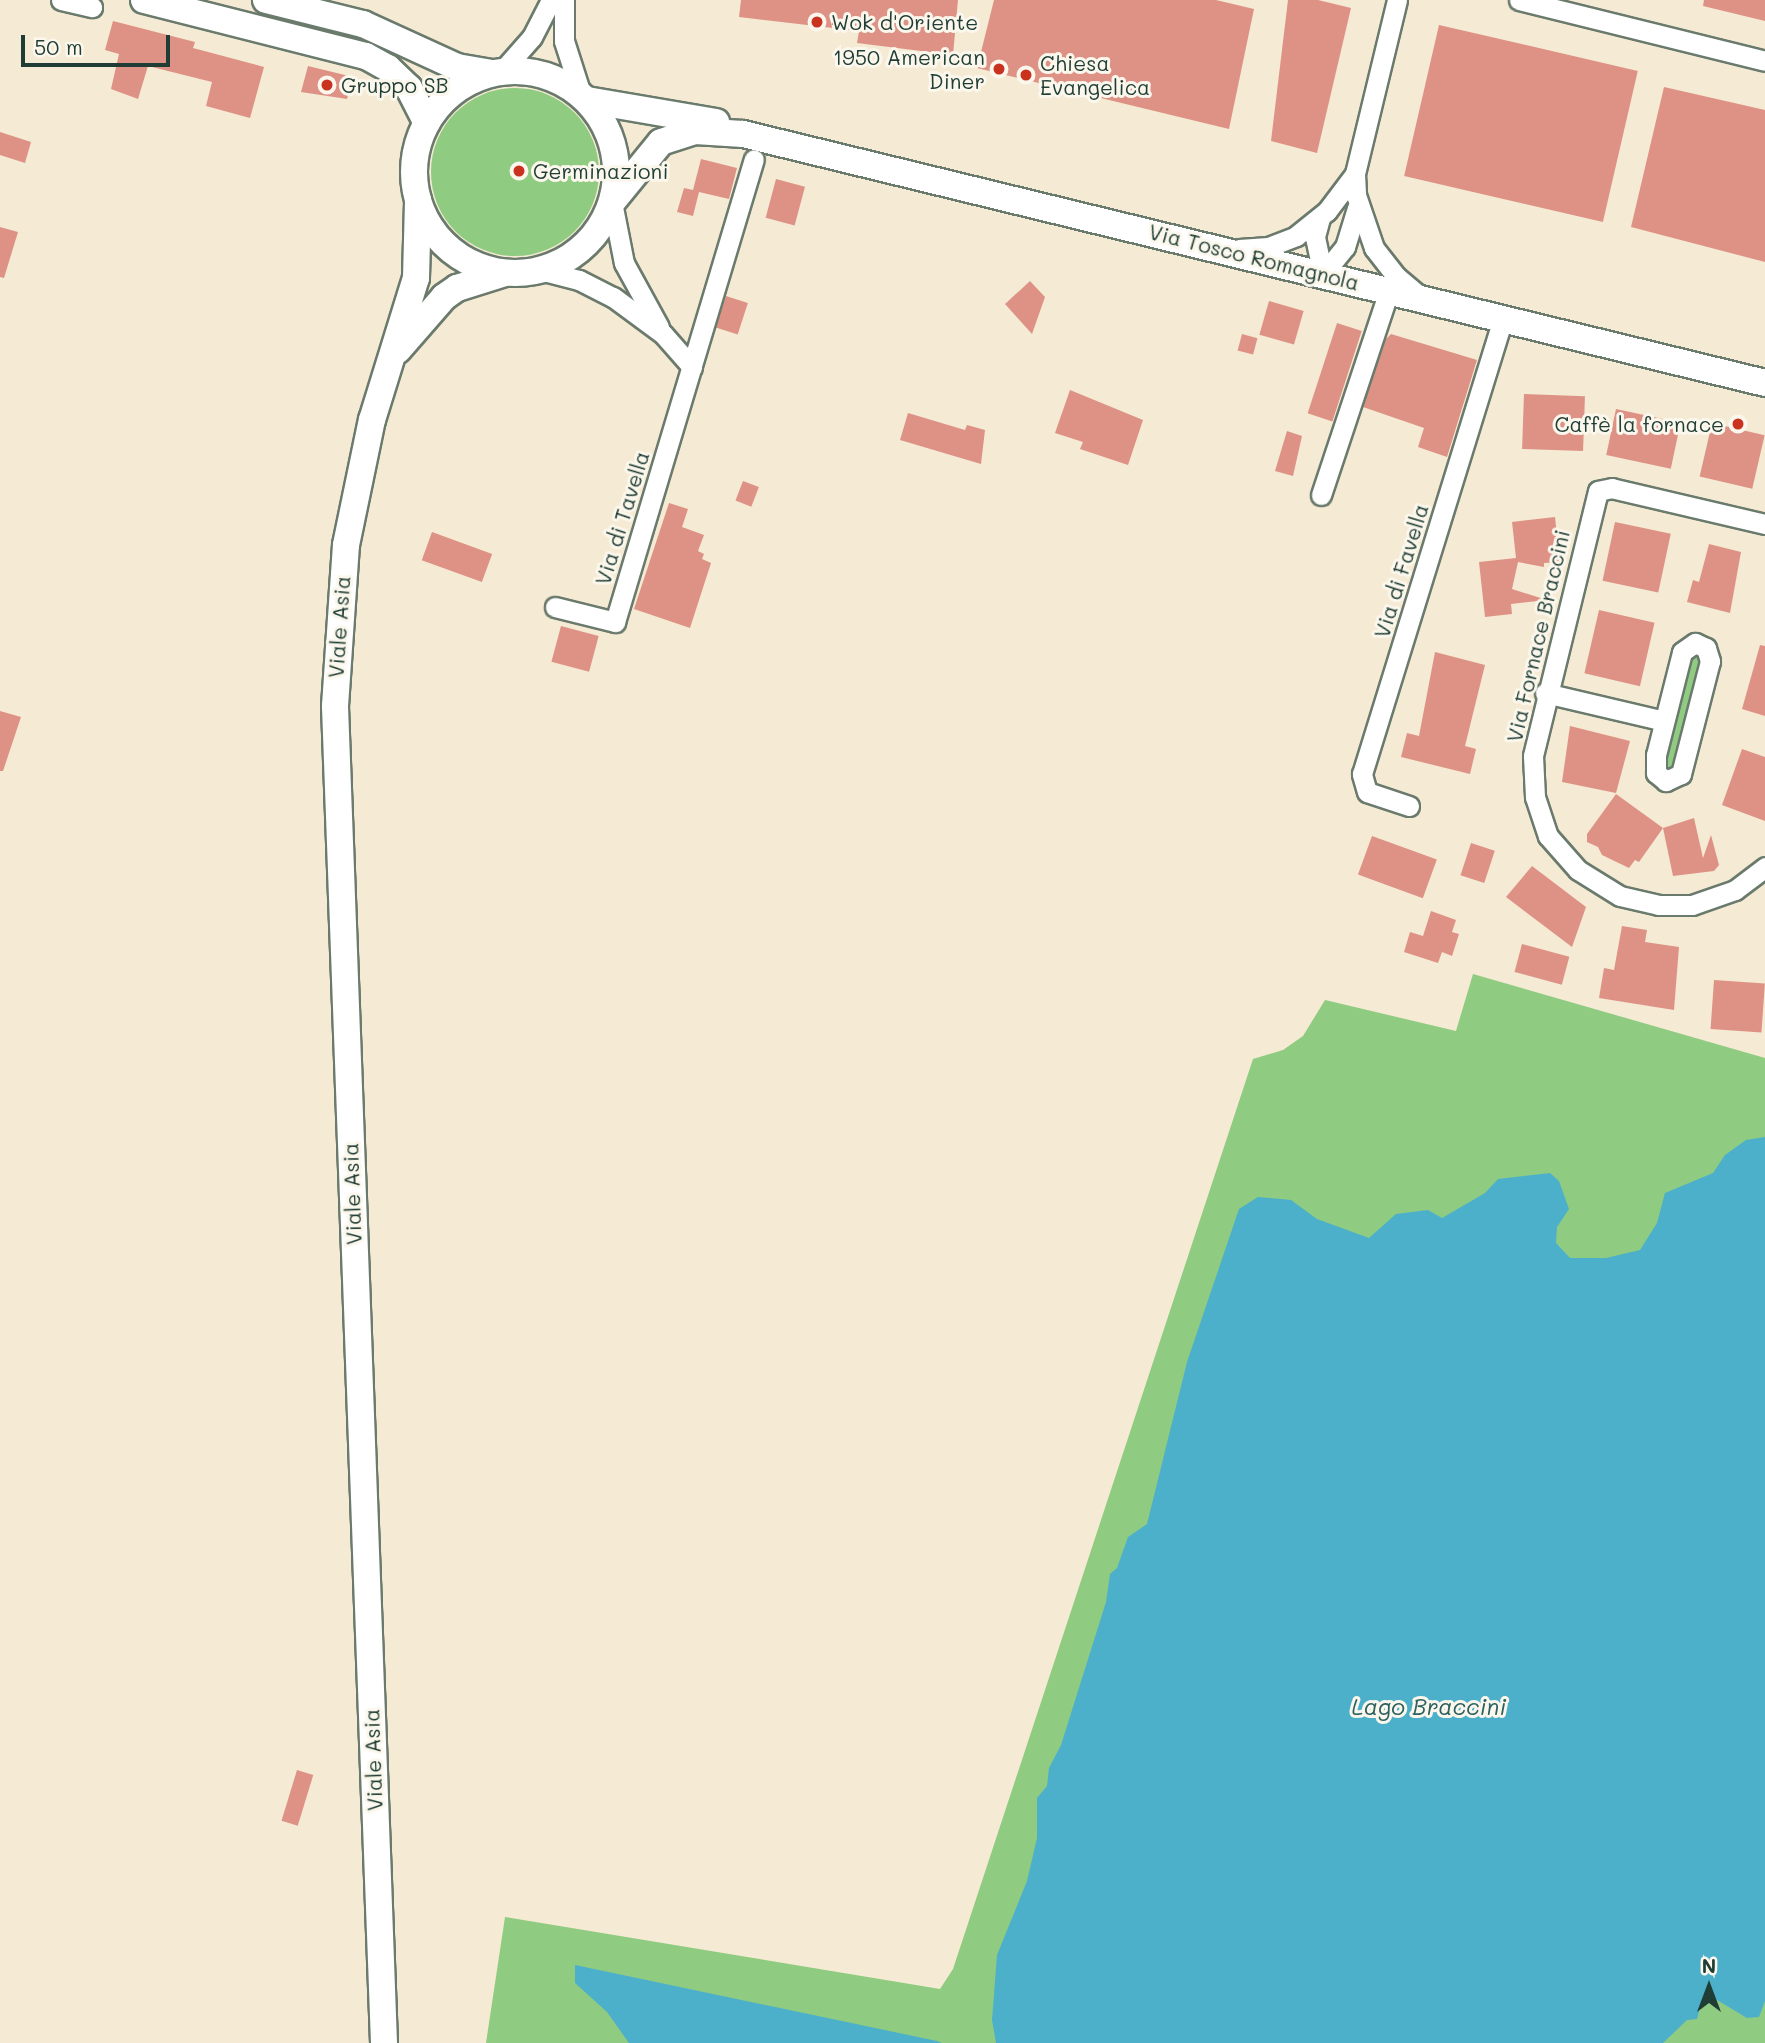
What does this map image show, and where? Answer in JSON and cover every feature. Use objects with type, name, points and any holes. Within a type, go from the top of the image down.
[{"type":"main road","points":[[144,0],[366,56],[388,68],[409,88],[426,123]]},
{"type":"main road","points":[[266,0],[363,24],[457,67],[552,77],[584,97],[612,142],[617,178],[612,202],[585,245],[540,270],[506,272],[457,288],[444,297],[396,352]]},
{"type":"main road","points":[[497,72],[454,91],[426,123],[415,153],[418,200],[444,244],[473,264],[506,272]]},
{"type":"main road","name":"Via Tosco Romagnola","points":[[584,97],[705,119],[743,134],[1765,383]]},
{"type":"main road","name":"Via Tosco Romagnola","points":[[612,202],[661,142],[686,132],[743,134]]},
{"type":"main road","name":"Viale Asia","points":[[384,2043],[335,706],[348,535],[372,420],[396,352],[419,264],[418,200]]},
{"type":"street","points":[[61,0],[92,7]]},
{"type":"street","points":[[497,72],[532,37],[551,0]]},
{"type":"street","points":[[564,0],[564,41],[584,97]]},
{"type":"street","points":[[1323,274],[1349,239],[1357,206],[1355,174],[1397,0]]},
{"type":"street","points":[[1519,0],[1765,61]]},
{"type":"street","name":"Via di Tavella","points":[[555,607],[615,622],[754,159]]},
{"type":"street","points":[[1224,250],[1278,244],[1320,218],[1355,174]]},
{"type":"street","points":[[612,202],[624,263],[663,334],[692,367]]},
{"type":"street","points":[[1357,206],[1374,248],[1397,277],[1423,299]]},
{"type":"street","points":[[1320,218],[1315,237],[1323,274]]},
{"type":"street","points":[[540,270],[592,285],[663,334]]},
{"type":"street","points":[[1321,495],[1389,290]]},
{"type":"street","name":"Via di Favella","points":[[1409,806],[1367,792],[1362,774],[1503,319]]},
{"type":"street","name":"Via Fornace Braccini","points":[[1765,524],[1600,489],[1586,525],[1545,693],[1533,756],[1538,813],[1559,851],[1585,876],[1631,900],[1671,906],[1723,896],[1765,867]]},
{"type":"street","points":[[1689,644],[1701,645],[1710,661],[1681,774],[1671,781],[1658,777],[1654,768],[1664,721],[1682,652],[1689,644]]},
{"type":"street","points":[[1545,693],[1664,721]]},
{"type":"green space","points":[[515,88],[547,95],[574,113],[592,140],[599,172],[592,204],[574,231],[547,249],[515,256],[483,249],[456,231],[438,204],[431,172],[438,140],[456,113],[483,95]]},
{"type":"green space","points":[[1690,651],[1702,654],[1673,772],[1663,771],[1662,759]]},
{"type":"green space","name":"Lago Braccini","points":[[1473,974],[1765,1058],[1765,2043],[486,2043],[505,1917],[940,1989],[953,1969],[1253,1059],[1283,1050],[1303,1036],[1325,1000],[1456,1031]]},
{"type":"water","name":"Lago Braccini","points":[[1765,1137],[1765,2001],[1759,2017],[1747,2018],[1712,1997],[1701,2004],[1697,2019],[1687,2020],[1663,2043],[996,2043],[992,2020],[997,1955],[1027,1881],[1037,1838],[1037,1798],[1047,1786],[1049,1768],[1061,1745],[1106,1602],[1110,1574],[1117,1568],[1128,1537],[1147,1524],[1187,1362],[1239,1209],[1258,1197],[1291,1200],[1317,1219],[1369,1238],[1396,1214],[1428,1210],[1442,1218],[1485,1193],[1498,1179],[1550,1173],[1559,1181],[1569,1209],[1557,1227],[1556,1243],[1570,1258],[1606,1258],[1640,1250],[1657,1223],[1665,1193],[1713,1173],[1725,1155],[1746,1140]]},
{"type":"water","points":[[575,1965],[942,2043],[629,2043],[607,2012],[575,1983]]},
{"type":"building","points":[[741,0],[958,0],[953,55],[857,43],[859,31],[739,17]]},
{"type":"building","points":[[994,0],[1216,0],[1254,9],[1229,129],[977,68]]},
{"type":"building","points":[[1288,0],[1318,0],[1351,8],[1317,153],[1271,141]]},
{"type":"building","points":[[1704,0],[1765,0],[1765,21],[1703,6]]},
{"type":"building","points":[[113,21],[195,42],[193,48],[264,67],[250,118],[206,106],[212,82],[148,66],[138,99],[111,89],[119,54],[105,50]]},
{"type":"building","points":[[1439,25],[1638,71],[1603,222],[1404,176]]},
{"type":"building","name":"Gruppo SB","points":[[308,66],[353,77],[347,99],[301,92]]},
{"type":"building","points":[[1664,87],[1765,110],[1765,262],[1631,227]]},
{"type":"building","points":[[0,132],[31,142],[25,163],[0,155]]},
{"type":"building","points":[[701,159],[737,168],[729,199],[699,192],[693,216],[677,212],[684,188],[693,190]]},
{"type":"building","points":[[776,179],[805,187],[795,225],[766,218]]},
{"type":"building","points":[[0,227],[18,232],[4,278],[0,277]]},
{"type":"building","points":[[1030,281],[1045,297],[1032,334],[1005,304]]},
{"type":"building","points":[[726,296],[748,303],[738,334],[716,327]]},
{"type":"building","points":[[1269,301],[1304,311],[1294,345],[1259,335]]},
{"type":"building","points":[[1337,323],[1362,331],[1332,421],[1308,413]]},
{"type":"building","points":[[1242,334],[1257,338],[1253,355],[1238,350]]},
{"type":"building","points":[[1391,334],[1477,360],[1447,457],[1418,447],[1424,428],[1363,407],[1386,339]]},
{"type":"building","points":[[1070,390],[1143,420],[1128,465],[1080,449],[1083,442],[1055,433]]},
{"type":"building","points":[[1524,394],[1585,396],[1583,451],[1522,449]]},
{"type":"building","points":[[1616,409],[1681,423],[1671,469],[1606,455]]},
{"type":"building","points":[[908,413],[965,430],[967,425],[985,430],[981,464],[900,440]]},
{"type":"building","points":[[1712,423],[1765,435],[1752,489],[1700,477]]},
{"type":"building","points":[[1287,431],[1302,436],[1293,476],[1275,471]]},
{"type":"building","points":[[743,481],[759,487],[751,507],[735,501]]},
{"type":"building","points":[[669,503],[688,509],[682,527],[704,535],[698,551],[704,554],[702,559],[711,563],[690,628],[634,609]]},
{"type":"building","points":[[1555,517],[1560,562],[1544,563],[1544,567],[1518,562],[1512,589],[1547,600],[1511,604],[1512,614],[1485,617],[1479,562],[1516,558],[1512,522]]},
{"type":"building","points":[[1615,522],[1671,534],[1658,593],[1603,581]]},
{"type":"building","points":[[432,532],[492,554],[482,582],[422,560]]},
{"type":"building","points":[[1709,544],[1741,552],[1730,613],[1687,602],[1693,580],[1699,582]]},
{"type":"building","points":[[1599,610],[1655,623],[1640,686],[1584,673]]},
{"type":"building","points":[[561,626],[599,636],[589,672],[551,662]]},
{"type":"building","points":[[1760,645],[1765,646],[1765,716],[1742,709]]},
{"type":"building","points":[[1435,652],[1485,665],[1465,746],[1476,749],[1470,774],[1401,757],[1407,733],[1419,736]]},
{"type":"building","points":[[0,711],[21,717],[3,771],[0,771]]},
{"type":"building","points":[[1570,726],[1630,741],[1616,793],[1562,782]]},
{"type":"building","points":[[1742,749],[1765,757],[1765,821],[1722,805]]},
{"type":"building","points":[[1616,794],[1663,828],[1639,862],[1635,860],[1629,868],[1602,855],[1598,847],[1587,842],[1587,834]]},
{"type":"building","points":[[1694,818],[1703,858],[1711,835],[1719,865],[1714,871],[1673,876],[1663,828]]},
{"type":"building","points":[[1372,836],[1437,860],[1423,898],[1358,875]]},
{"type":"building","points":[[1471,843],[1495,851],[1484,883],[1460,875]]},
{"type":"building","points":[[1532,866],[1586,907],[1572,947],[1506,897]]},
{"type":"building","points":[[1431,911],[1456,920],[1452,932],[1459,934],[1452,956],[1442,952],[1438,963],[1404,952],[1410,932],[1423,936]]},
{"type":"building","points":[[1622,926],[1647,930],[1645,942],[1679,947],[1674,1010],[1599,998],[1604,968],[1614,970]]},
{"type":"building","points":[[1522,944],[1569,957],[1562,985],[1514,972]]},
{"type":"building","points":[[1714,980],[1765,984],[1761,1032],[1711,1029]]},
{"type":"building","points":[[297,1770],[313,1775],[298,1826],[282,1821]]},
{"type":"place","name":"Wok d'Oriente","points":[[817,22]]},
{"type":"place","name":"1950 American Diner","points":[[999,69]]},
{"type":"place","name":"Chiesa Evangelica","points":[[1026,75]]},
{"type":"place","name":"Gruppo SB","points":[[327,85]]},
{"type":"place","name":"Germinazioni","points":[[519,171]]},
{"type":"place","name":"Caffè la fornace","points":[[1738,424]]}]
